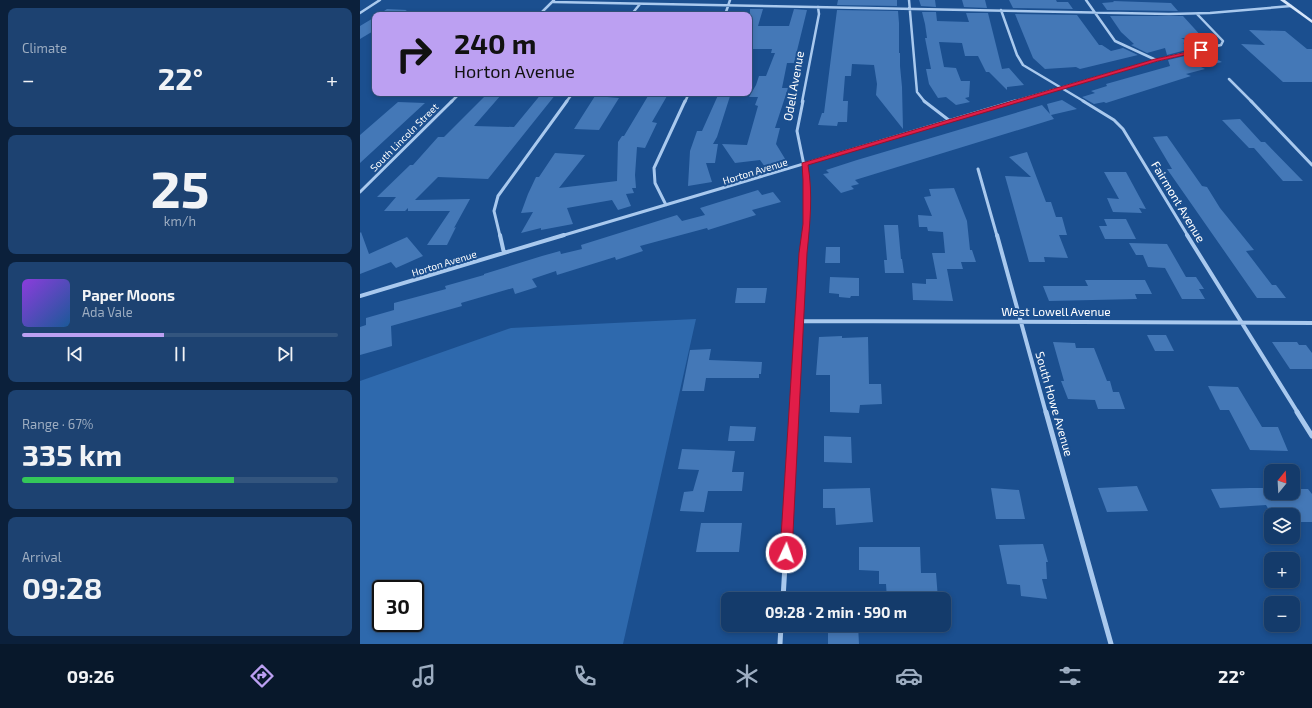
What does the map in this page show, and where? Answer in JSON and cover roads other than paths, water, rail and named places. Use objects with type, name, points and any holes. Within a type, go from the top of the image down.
[{"type":"main road","points":[[1282,0],[1312,22]]},
{"type":"street","points":[[360,13],[380,0]]},
{"type":"street","points":[[726,12],[730,0]]},
{"type":"street","points":[[909,0],[917,92],[926,103],[950,121]]},
{"type":"street","points":[[1086,0],[1115,41],[1134,51],[1157,60]]},
{"type":"street","points":[[542,12],[553,1],[640,4],[1197,14],[1290,6]]},
{"type":"street","points":[[633,12],[640,4]]},
{"type":"street","name":"Odell Avenue","points":[[783,592],[807,200],[807,180],[797,130],[819,14],[818,7]]},
{"type":"street","name":"Fairmont Avenue","points":[[1001,10],[1021,62],[1033,72],[1109,116],[1123,130],[1312,436]]},
{"type":"street","name":"Horton Avenue","points":[[360,296],[1060,88],[1157,60],[1216,47],[1223,43],[1197,14]]},
{"type":"street","points":[[1229,79],[1312,165]]},
{"type":"street","name":"South Lincoln Street","points":[[360,192],[457,96]]},
{"type":"street","points":[[504,253],[494,211],[498,196],[571,96]]},
{"type":"street","points":[[666,205],[655,187],[653,175],[654,168],[687,96]]},
{"type":"street","name":"South Howe Avenue","points":[[978,169],[1111,644]]},
{"type":"street","name":"West Lowell Avenue","points":[[800,321],[1312,323]]},
{"type":"street","points":[[780,644],[781,632]]}]
